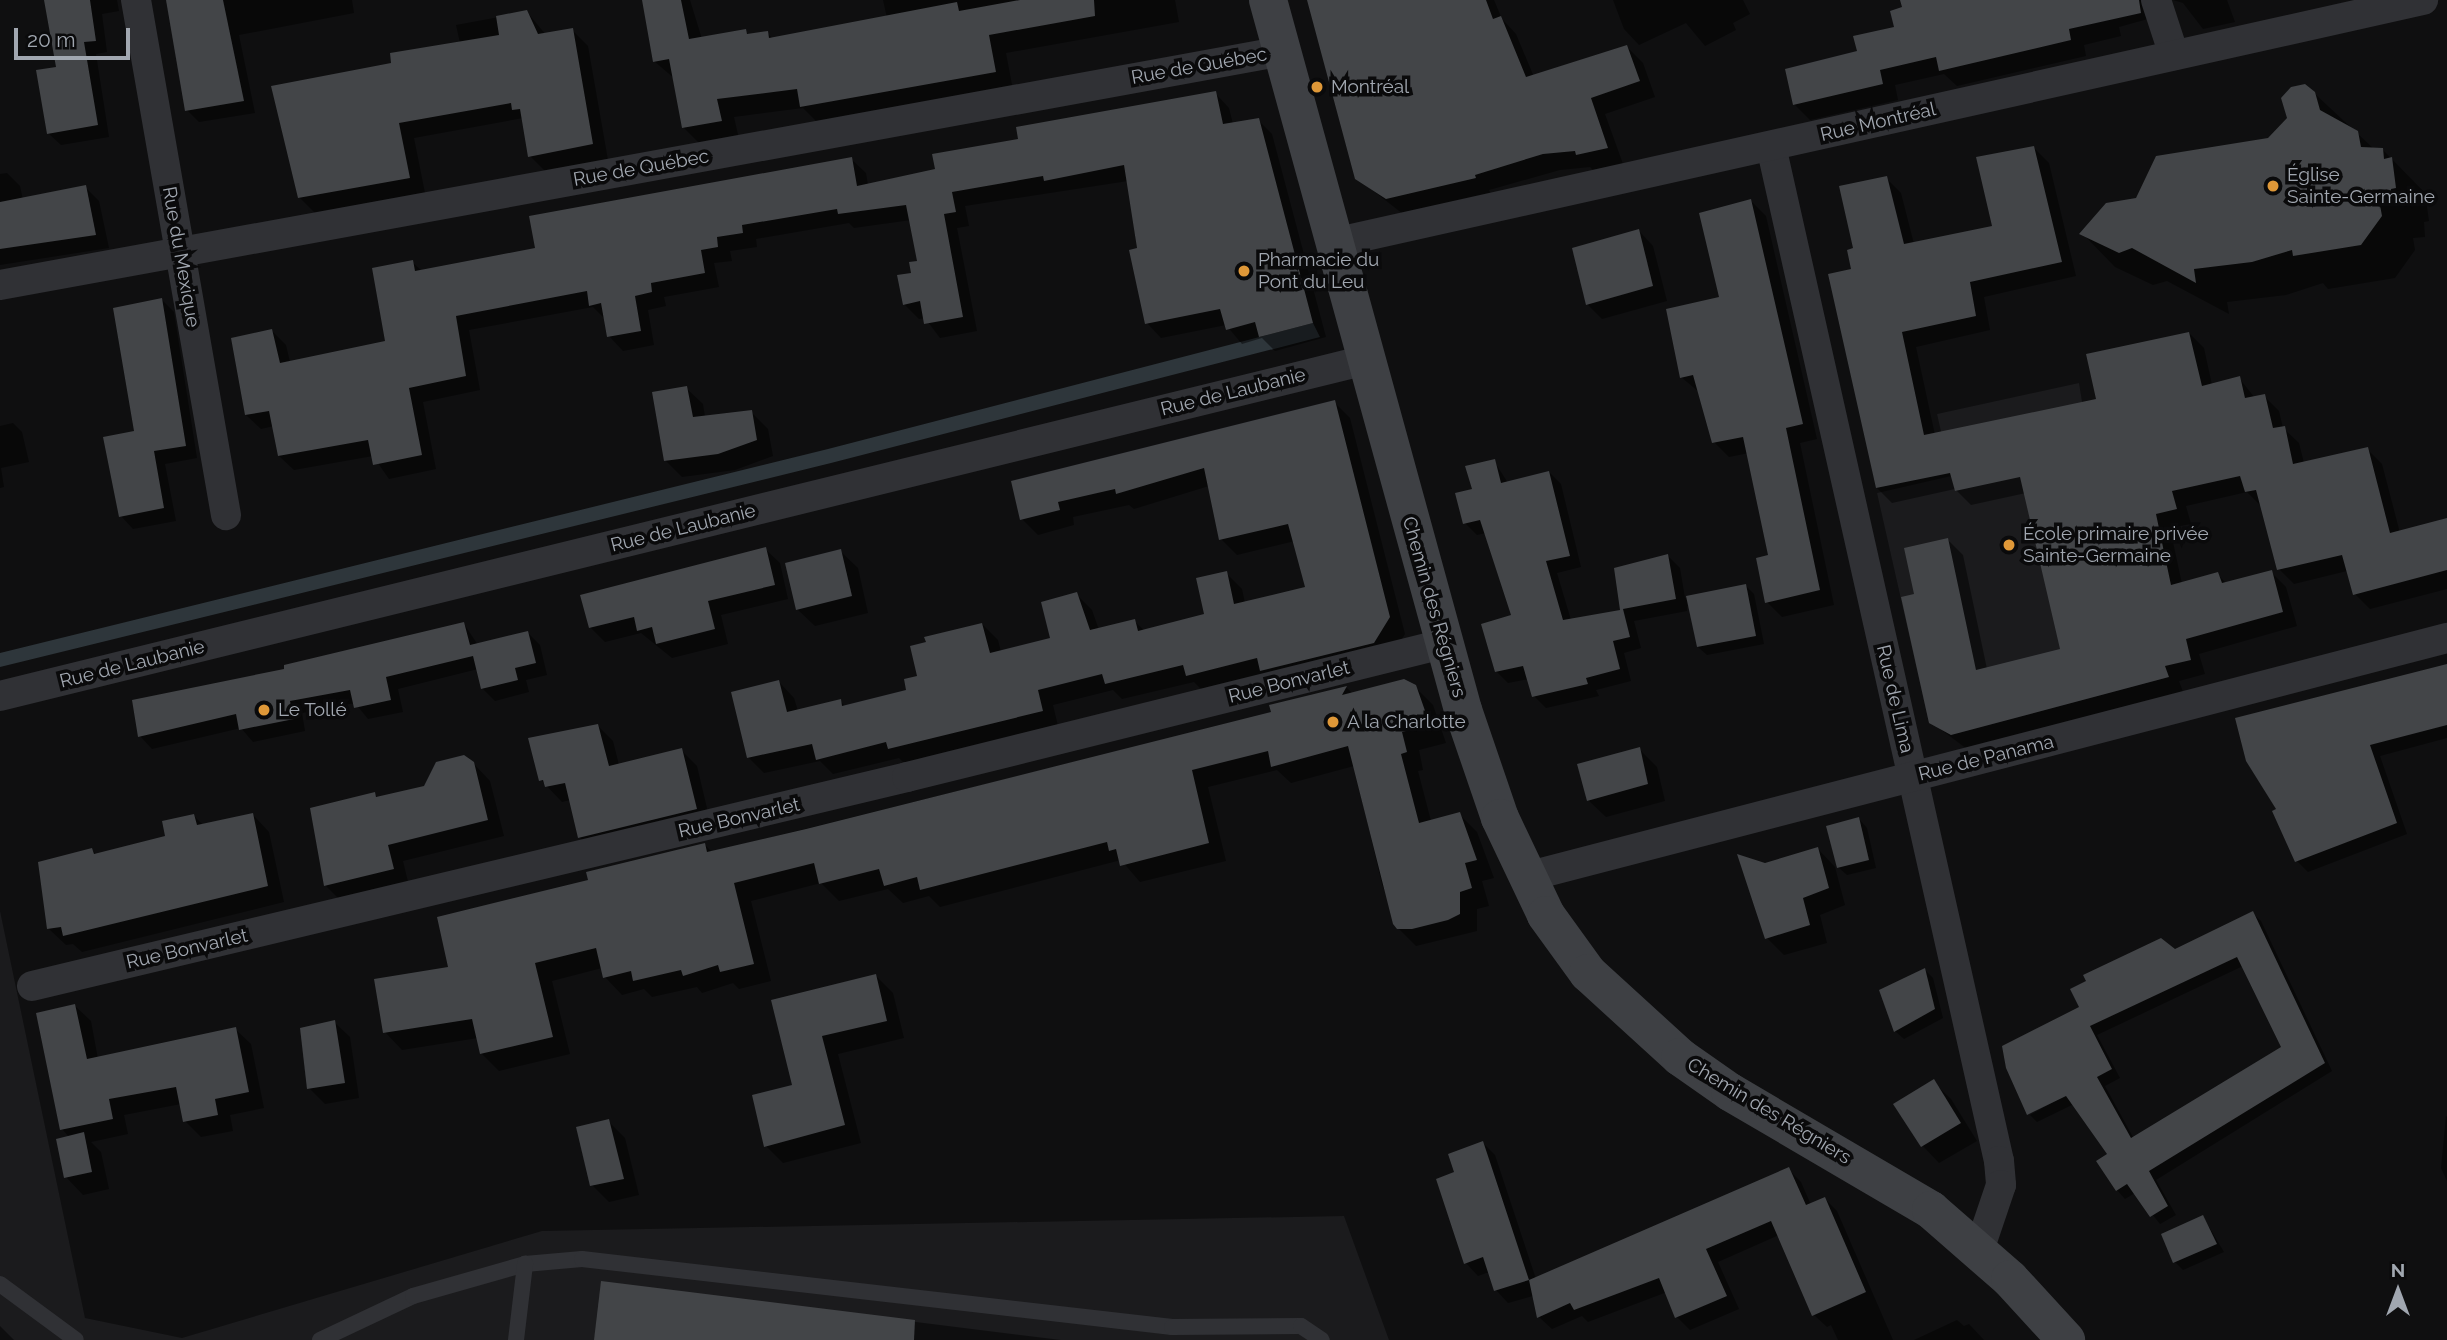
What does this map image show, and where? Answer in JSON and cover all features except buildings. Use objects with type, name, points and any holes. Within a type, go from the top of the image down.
[{"type":"main road","name":"Chemin des Régniers","points":[[1268,0],[1443,643],[1487,785],[1526,877],[1546,915],[1588,973],[1680,1058],[1730,1092],[1892,1184],[1979,1250],[2066,1340]]},
{"type":"street","name":"Rue du Mexique","points":[[136,0],[226,515]]},
{"type":"street","points":[[2155,0],[2174,55]]},
{"type":"street","name":"Rue Montréal","points":[[1334,243],[2423,0]]},
{"type":"street","name":"Rue de Québec","points":[[0,285],[1282,51]]},
{"type":"street","name":"Rue de Lima","points":[[1771,146],[2000,1161],[2001,1185],[1979,1250]]},
{"type":"street","name":"Rue de Laubanie","points":[[0,696],[1366,360]]},
{"type":"street","name":"Rue de Panama","points":[[1526,877],[2447,638]]},
{"type":"street","name":"Rue Bonvarlet","points":[[33,986],[907,778],[1443,643]]},
{"type":"lane","points":[[320,1340],[414,1296],[525,1264],[582,1259],[1172,1327],[1301,1326],[1322,1340]]},
{"type":"lane","points":[[516,1340],[525,1264]]},
{"type":"lane","points":[[0,1284],[76,1340]]},
{"type":"shaded area","points":[[1313,323],[1320,337],[831,463],[0,667],[0,653],[828,449]]},
{"type":"shaded area","name":"École primaire privée Sainte-Germaine","points":[[2079,383],[2085,420],[2104,459],[2165,678],[1951,735],[1929,723],[1877,493],[1951,476],[1937,414]]},
{"type":"shaded area","points":[[0,911],[85,1318],[182,1338],[542,1231],[1344,1216],[1389,1340],[0,1340]]},
{"type":"place","name":"Montréal","points":[[1317,87]]},
{"type":"place","name":"Église Sainte-Germaine","points":[[2273,186]]},
{"type":"place","name":"Pharmacie du Pont du Leu","points":[[1244,271]]},
{"type":"place","name":"École primaire privée Sainte-Germaine","points":[[2009,545]]},
{"type":"place","name":"Le Tollé","points":[[264,710]]},
{"type":"place","name":"A la Charlotte","points":[[1333,722]]}]
